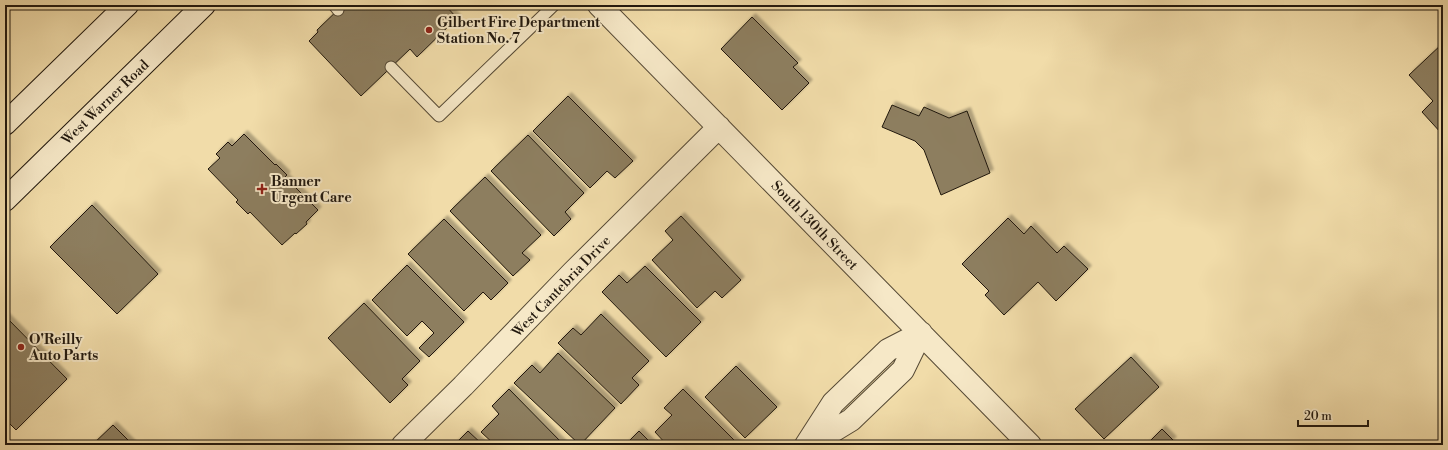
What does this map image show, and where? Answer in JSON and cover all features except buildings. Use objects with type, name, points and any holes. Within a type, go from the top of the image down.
[{"type":"street","points":[[5,124],[127,5]]},
{"type":"street","name":"West Warner Road","points":[[5,200],[204,5]]},
{"type":"street","name":"South 130th Street","points":[[599,5],[1030,445]]},
{"type":"street","name":"West Cantebria Drive","points":[[403,445],[463,386],[573,272],[719,128]]},
{"type":"street","points":[[806,445],[833,403],[888,350],[921,333]]},
{"type":"street","points":[[810,445],[851,420],[902,370],[921,333]]},
{"type":"lane","points":[[391,67],[439,116],[554,5]]},
{"type":"place","name":"Gilbert Fire Department Station No. 7","points":[[429,30]]},
{"type":"place","name":"Banner Urgent Care","points":[[262,189]]},
{"type":"place","name":"O'Reilly Auto Parts","points":[[21,347]]}]
